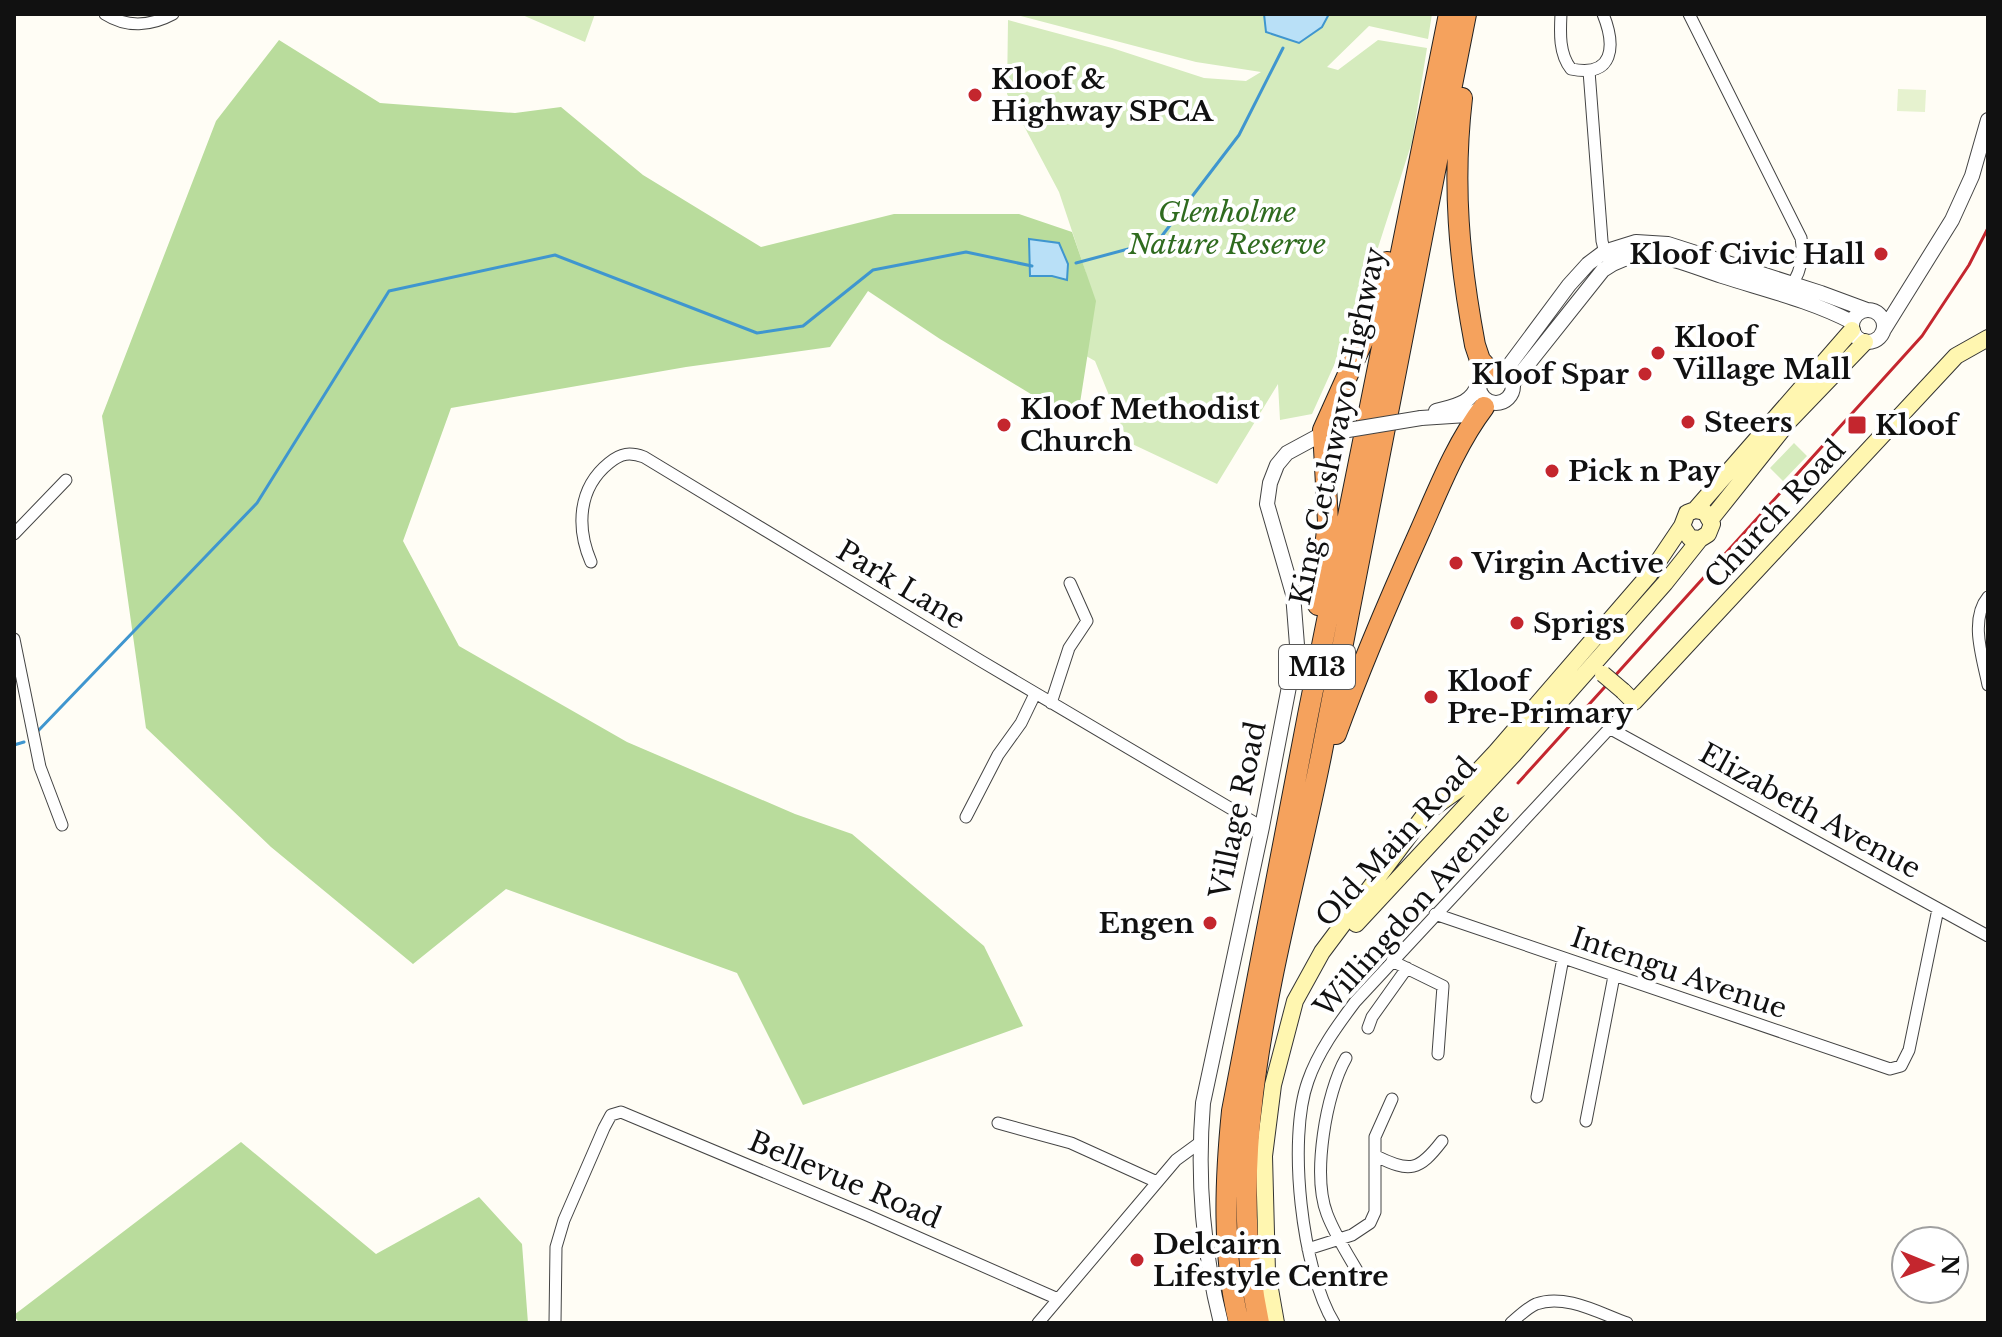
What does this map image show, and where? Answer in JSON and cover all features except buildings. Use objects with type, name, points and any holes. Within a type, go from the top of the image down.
[{"type":"highway","name":"King Cetshwayo Highway","points":[[1239,1323],[1227,1222],[1232,1111],[1449,14]]},
{"type":"highway","name":"King Cetshwayo Highway","points":[[1259,1323],[1250,1264],[1247,1212],[1250,1118],[1269,1002],[1468,14]]},
{"type":"highway","points":[[1468,14],[1457,143],[1456,196],[1473,337],[1478,355],[1496,377]]},
{"type":"highway","points":[[1308,715],[1310,664],[1328,522],[1326,465],[1320,454],[1325,423],[1371,323],[1404,196],[1425,136]]},
{"type":"highway","points":[[1314,789],[1347,698],[1460,441],[1487,404]]},
{"type":"main road","points":[[1856,331],[1799,410],[1711,519],[1711,530],[1700,539],[1690,538],[1682,526],[1684,517],[1695,510],[1856,331]]},
{"type":"main road","name":"Church Road","points":[[1634,695],[1956,356],[1988,338]]},
{"type":"main road","points":[[1695,510],[1705,512],[1711,519]]},
{"type":"main road","name":"Old Main Road","points":[[1276,1323],[1270,1299],[1265,1246],[1264,1156],[1267,1120],[1285,1032],[1295,1001],[1322,952],[1398,845],[1432,807],[1465,785],[1496,752],[1649,575],[1682,526]]},
{"type":"main road","name":"Old Main Road","points":[[1318,962],[1514,754],[1700,539]]},
{"type":"main road","points":[[1603,652],[1603,674]]},
{"type":"main road","points":[[1582,676],[1603,674],[1634,695]]},
{"type":"main road","points":[[1422,819],[1426,831],[1443,832]]},
{"type":"main road","points":[[1398,845],[1409,852],[1424,852]]},
{"type":"street","points":[[105,14],[121,23],[138,24],[173,14]]},
{"type":"street","points":[[1561,14],[1560,37],[1566,63],[1571,69],[1589,71],[1600,70],[1609,54],[1608,25],[1603,14]]},
{"type":"street","points":[[1689,14],[1801,238],[1803,253],[1793,284],[1780,294]]},
{"type":"street","points":[[1589,71],[1607,259]]},
{"type":"street","points":[[1909,286],[1870,311],[1856,315],[1856,331],[1878,338],[1944,234],[1967,191],[1988,120]]},
{"type":"street","name":"Village Road","points":[[1607,259],[1625,244],[1654,242],[1870,311]]},
{"type":"street","name":"Village Road","points":[[1421,418],[1466,401],[1496,377],[1588,264],[1607,259],[1654,256],[1828,310],[1856,331]]},
{"type":"street","points":[[1870,311],[1881,318],[1883,331]]},
{"type":"street","points":[[1496,377],[1511,394],[1504,401],[1487,404],[1482,397],[1496,377]]},
{"type":"street","name":"Village Road","points":[[1221,1323],[1206,1257],[1202,1141],[1204,1095],[1262,827],[1295,661],[1298,627],[1293,594],[1267,504],[1274,472],[1281,459],[1293,448],[1323,435],[1421,418],[1467,415],[1487,404]]},
{"type":"street","name":"Park Lane","points":[[591,562],[581,529],[583,501],[589,486],[613,459],[625,453],[635,454],[1262,827]]},
{"type":"street","points":[[14,534],[66,480]]},
{"type":"street","points":[[1051,703],[1069,648],[1087,621],[1070,583]]},
{"type":"street","points":[[1988,597],[1981,608],[1979,631],[1988,685]]},
{"type":"street","points":[[14,639],[40,767],[62,825]]},
{"type":"street","points":[[966,817],[1035,694]]},
{"type":"street","name":"Willingdon Avenue","points":[[1334,1323],[1319,1291],[1308,1249],[1299,1149],[1303,1098],[1308,1081],[1330,1036],[1344,1016],[1609,728],[1634,695]]},
{"type":"street","name":"Elizabeth Avenue","points":[[1609,728],[1988,936]]},
{"type":"street","name":"Intengu Avenue","points":[[1435,914],[1883,1069],[1896,1069],[1905,1061],[1938,909]]},
{"type":"street","points":[[1537,1097],[1563,958]]},
{"type":"street","points":[[1392,961],[1443,986],[1438,1054]]},
{"type":"street","points":[[1368,1028],[1372,1017],[1407,968]]},
{"type":"street","points":[[1586,1121],[1596,1056],[1614,976]]},
{"type":"street","points":[[1346,1058],[1336,1076],[1322,1157],[1322,1198],[1327,1215],[1359,1274]]},
{"type":"street","points":[[1308,1249],[1352,1235],[1370,1223],[1375,1212],[1375,1137],[1392,1099]]},
{"type":"street","name":"Bellevue Road","points":[[555,1323],[554,1263],[559,1233],[611,1115],[621,1112],[1058,1299]]},
{"type":"street","points":[[998,1123],[1071,1143],[1157,1182]]},
{"type":"street","points":[[1038,1323],[1176,1160],[1202,1141]]},
{"type":"street","points":[[1376,1156],[1394,1165],[1418,1167],[1442,1141]]},
{"type":"street","points":[[1511,1323],[1535,1305],[1565,1301],[1627,1323]]},
{"type":"green space","points":[[520,14],[595,14],[585,42]]},
{"type":"green space","name":"Glenholme Nature Reserve","points":[[1013,14],[1432,14],[1428,39],[1369,26],[1327,67],[1338,70],[1378,40],[1427,48],[1412,142],[1355,319],[1312,414],[1280,420],[1278,384],[1217,484],[1128,442],[1095,361],[1072,348],[1086,273],[1059,192],[1007,94],[1008,20],[1112,48],[1204,78],[1246,81],[1261,72],[1196,62]]},
{"type":"green space","points":[[279,40],[380,103],[515,113],[561,107],[643,175],[761,247],[894,214],[1019,214],[1072,232],[1096,301],[1077,422],[940,339],[868,291],[830,347],[686,367],[451,408],[403,541],[459,646],[627,742],[795,814],[852,834],[984,946],[1023,1026],[803,1105],[737,973],[506,889],[413,964],[271,847],[146,728],[102,416],[216,121]]},
{"type":"green space","points":[[1898,89],[1926,90],[1925,112],[1897,111]]},
{"type":"green space","points":[[1794,443],[1807,456],[1783,481],[1770,468]]},
{"type":"green space","points":[[241,1142],[376,1254],[479,1197],[522,1244],[528,1323],[19,1323],[14,1315]]},
{"type":"water","points":[[1264,14],[1329,14],[1322,27],[1299,43],[1266,32]]},
{"type":"water","points":[[1029,239],[1059,243],[1068,264],[1067,280],[1030,276]]},
{"type":"waterway","points":[[1076,263],[1158,241],[1239,135],[1283,48]]},
{"type":"waterway","points":[[37,732],[257,503],[389,291],[555,255],[757,333],[803,326],[873,270],[966,252],[1032,266]]},
{"type":"waterway","points":[[14,745],[24,742]]},
{"type":"railway","points":[[1518,783],[1922,336],[1969,265],[1988,228]]},
{"type":"place","name":"Kloof & Highway SPCA","points":[[975,95]]},
{"type":"place","name":"Kloof Civic Hall","points":[[1881,254]]},
{"type":"place","name":"Kloof Village Mall","points":[[1658,353]]},
{"type":"place","name":"Kloof Spar","points":[[1645,374]]},
{"type":"place","name":"Steers","points":[[1688,422]]},
{"type":"place","name":"Kloof Methodist Church","points":[[1004,425]]},
{"type":"place","name":"Kloof","points":[[1857,425]]},
{"type":"place","name":"Pick n Pay","points":[[1552,471]]},
{"type":"place","name":"Virgin Active","points":[[1456,563]]},
{"type":"place","name":"Sprigs","points":[[1517,623]]},
{"type":"place","name":"Kloof Pre-Primary","points":[[1431,697]]},
{"type":"place","name":"Engen","points":[[1210,923]]},
{"type":"place","name":"Delcairn Lifestyle Centre","points":[[1137,1260]]}]
